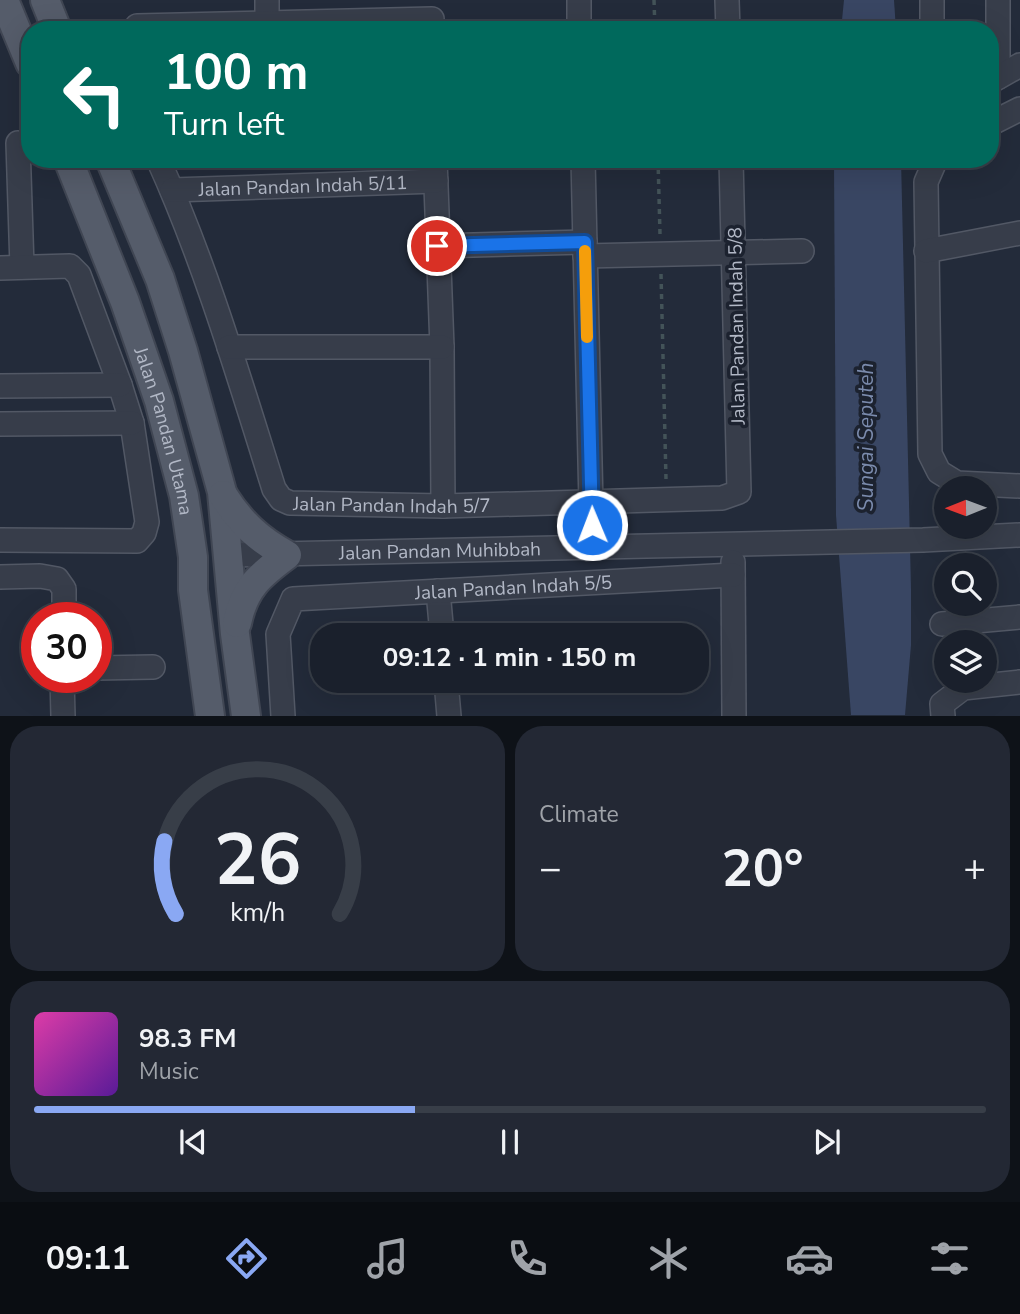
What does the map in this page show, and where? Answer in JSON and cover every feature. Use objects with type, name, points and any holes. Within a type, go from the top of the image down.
[{"type":"main road","points":[[5,0],[21,40]]},
{"type":"main road","points":[[46,0],[54,21]]},
{"type":"main road","name":"Jalan Pandan Utama","points":[[72,168],[129,314],[159,401],[184,496],[194,557],[193,590],[209,716]]},
{"type":"main road","name":"Jalan Pandan Utama","points":[[114,168],[160,279],[190,374],[222,492],[235,634],[246,716]]},
{"type":"main road","points":[[222,492],[237,517],[252,532],[287,555],[247,592],[241,604],[235,634]]},
{"type":"main road","points":[[184,496],[202,528],[218,548],[228,555],[193,590]]},
{"type":"street","points":[[579,0],[579,21]]},
{"type":"street","points":[[727,0],[728,21]]},
{"type":"street","points":[[932,0],[932,21]]},
{"type":"street","points":[[997,21],[998,0]]},
{"type":"street","points":[[190,21],[267,11],[432,16]]},
{"type":"street","points":[[999,77],[1020,65]]},
{"type":"street","points":[[999,120],[1020,109]]},
{"type":"street","points":[[0,540],[137,541],[144,533],[147,522],[132,423],[79,275],[70,265],[11,267],[18,143]]},
{"type":"street","name":"Jalan Pandan Indah 5/7","points":[[162,168],[229,348],[274,489],[281,499],[290,503],[443,506],[722,498],[739,492]]},
{"type":"street","points":[[583,168],[592,548]]},
{"type":"street","name":"Jalan Pandan Indah 5/8","points":[[731,168],[739,492]]},
{"type":"street","points":[[932,168],[926,182],[930,454],[939,471],[957,483],[1020,486]]},
{"type":"street","points":[[436,170],[442,347],[443,506]]},
{"type":"street","name":"Jalan Pandan Indah 5/11","points":[[172,190],[436,170]]},
{"type":"street","points":[[926,251],[1020,233]]},
{"type":"street","points":[[437,246],[585,249],[660,254],[802,251]]},
{"type":"street","points":[[229,348],[442,347]]},
{"type":"street","points":[[0,386],[120,385]]},
{"type":"street","points":[[0,424],[132,423]]},
{"type":"street","name":"Jalan Pandan Muhibbah","points":[[228,555],[923,540],[1020,535]]},
{"type":"street","points":[[733,544],[734,716]]},
{"type":"street","name":"Jalan Pandan Indah 5/5","points":[[283,716],[278,634],[293,599],[733,575]]},
{"type":"street","points":[[0,576],[40,576],[57,579],[65,589],[65,602]]},
{"type":"street","points":[[438,591],[441,623]]},
{"type":"street","points":[[942,624],[1020,617]]},
{"type":"street","points":[[112,668],[153,667]]},
{"type":"street","points":[[943,716],[942,704],[963,688],[1020,682]]},
{"type":"street","points":[[62,693],[63,716]]},
{"type":"street","points":[[447,693],[449,716]]},
{"type":"path","points":[[654,0],[655,21]]},
{"type":"path","points":[[658,168],[667,499]]},
{"type":"water","points":[[844,0],[894,0],[895,21],[842,21]]},
{"type":"water","name":"Sungai Seputeh","points":[[834,168],[901,168],[911,589],[911,645],[905,715],[851,715],[836,515]]},
{"type":"slow traffic","points":[[585,251],[587,337]]},
{"type":"route","points":[[437,246],[585,242],[592,525]]}]
